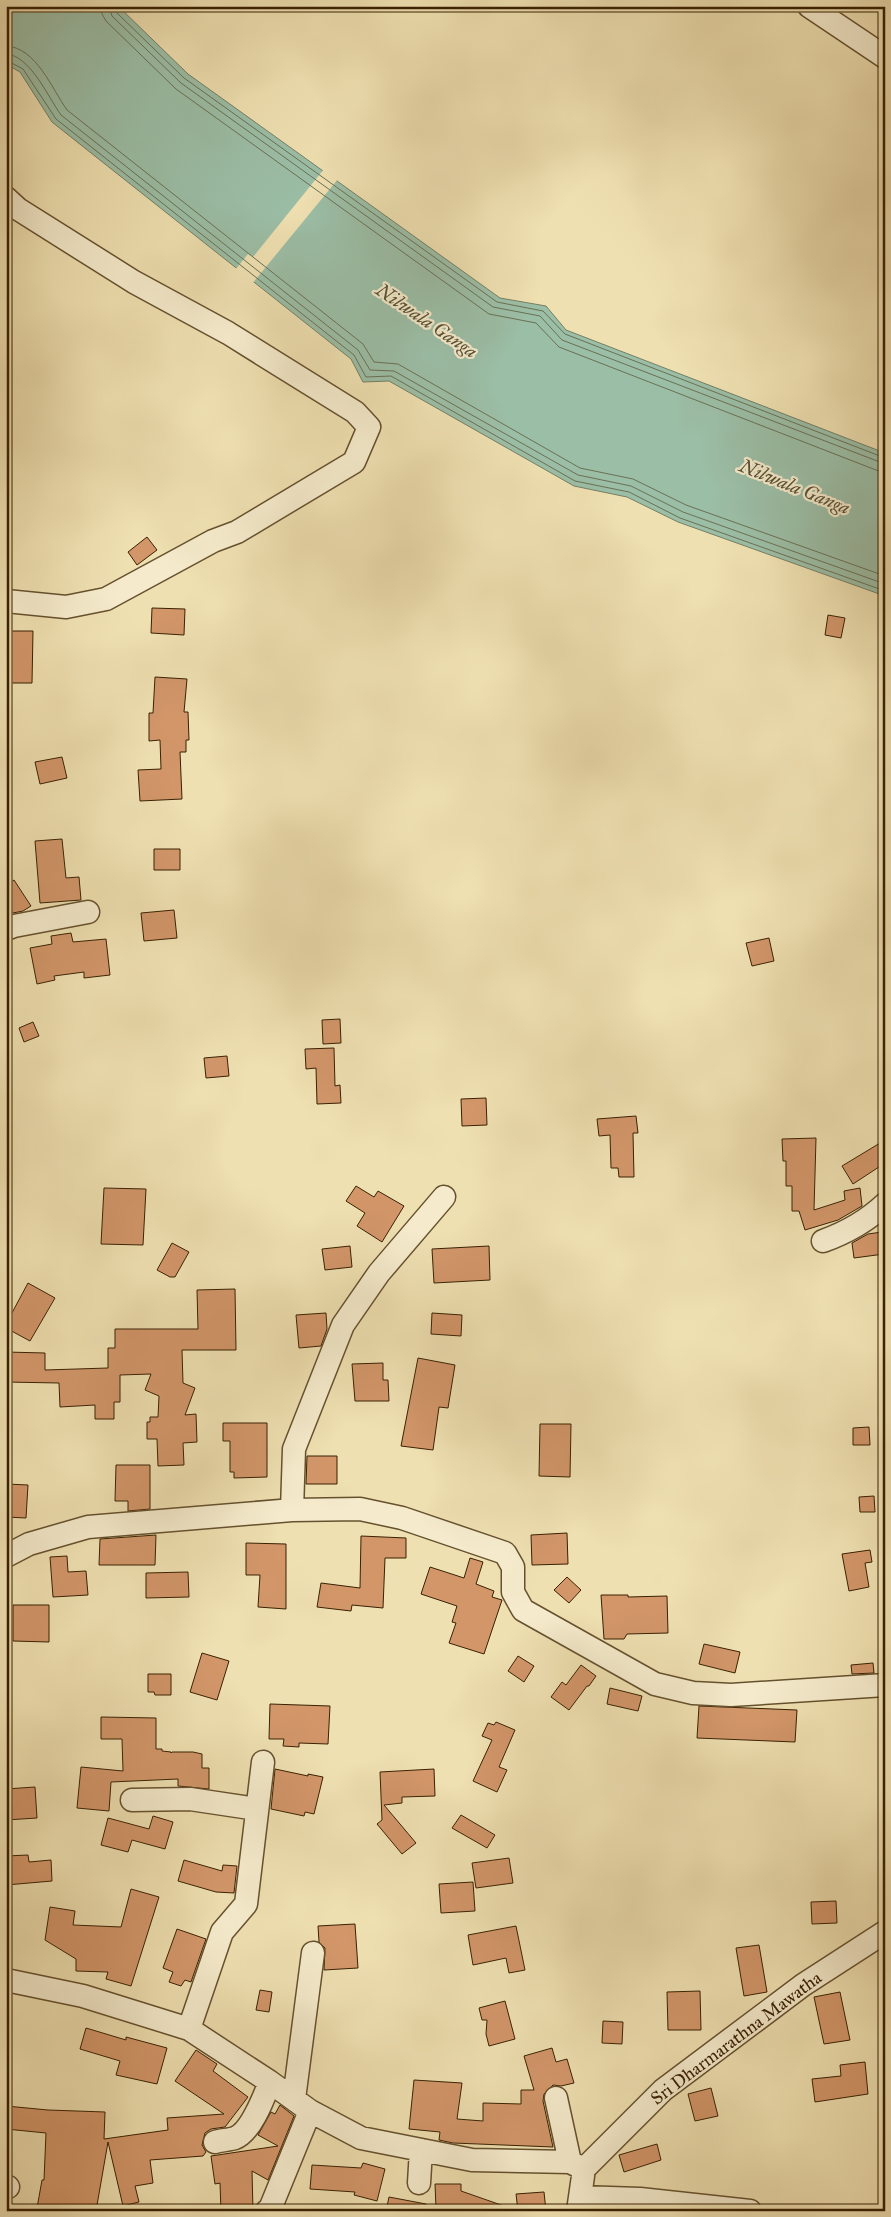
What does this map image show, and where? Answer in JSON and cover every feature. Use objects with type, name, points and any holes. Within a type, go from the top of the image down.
[{"type":"street","points":[[809,6],[885,57]]},
{"type":"street","points":[[6,198],[18,209],[134,282],[228,333],[355,412],[369,427],[354,462],[237,532],[213,540],[106,599],[66,607],[6,601]]},
{"type":"street","points":[[6,929],[88,912]]},
{"type":"street","points":[[292,1510],[294,1449],[342,1325],[379,1273],[444,1197]]},
{"type":"street","points":[[823,1241],[839,1235],[876,1212],[885,1204]]},
{"type":"street","points":[[6,1556],[29,1544],[88,1527],[292,1510],[360,1509],[402,1518],[505,1553],[514,1566],[513,1592],[523,1610],[656,1684],[693,1692],[731,1695],[885,1685]]},
{"type":"street","points":[[189,2029],[222,1932],[246,1904],[263,1762]]},
{"type":"street","points":[[132,1800],[190,1798],[257,1809]]},
{"type":"street","name":"Sri Dharmarathna Mawatha","points":[[577,2165],[663,2090],[803,1985],[885,1932]]},
{"type":"street","points":[[267,2211],[270,2209],[302,2105],[313,1952]]},
{"type":"street","points":[[6,1980],[83,1996],[189,2029],[302,2105],[361,2138],[472,2160],[577,2165]]},
{"type":"street","points":[[215,2142],[236,2138],[247,2127],[258,2109],[270,2082]]},
{"type":"street","points":[[556,2098],[577,2165],[579,2204],[640,2199],[750,2211]]},
{"type":"street","points":[[419,2183],[421,2150]]},
{"type":"water","name":"Nilwala Ganga","points":[[6,6],[118,6],[188,74],[500,298],[546,306],[566,330],[885,453],[885,596],[678,522],[627,497],[574,486],[389,381],[363,382],[351,359],[52,122],[20,72],[6,64]]},
{"type":"pier","points":[[324,169],[338,179],[252,284],[235,270],[248,254],[253,257]]},
{"type":"building","points":[[147,537],[157,550],[137,565],[128,552]]},
{"type":"building","points":[[152,608],[185,609],[184,635],[151,633]]},
{"type":"building","points":[[828,615],[845,618],[841,638],[825,635]]},
{"type":"building","points":[[8,631],[33,631],[32,683],[8,683]]},
{"type":"building","points":[[155,677],[187,679],[184,712],[188,712],[189,740],[186,740],[186,752],[180,752],[182,799],[140,801],[138,770],[161,769],[160,740],[149,741],[149,713],[153,713]]},
{"type":"building","points":[[62,757],[67,778],[40,784],[35,762]]},
{"type":"building","points":[[62,839],[66,878],[79,877],[81,900],[40,903],[35,841]]},
{"type":"building","points":[[154,849],[180,849],[180,870],[154,870]]},
{"type":"building","points":[[14,880],[31,906],[23,911],[13,913],[6,903],[6,886]]},
{"type":"building","points":[[174,910],[177,938],[144,941],[141,913]]},
{"type":"building","points":[[71,933],[73,942],[106,939],[110,975],[84,978],[84,972],[54,976],[55,980],[37,984],[30,948],[52,944],[51,936]]},
{"type":"building","points":[[769,938],[774,961],[752,966],[746,943]]},
{"type":"building","points":[[340,1019],[341,1043],[323,1044],[322,1020]]},
{"type":"building","points":[[33,1022],[39,1036],[24,1042],[19,1028]]},
{"type":"building","points":[[334,1048],[335,1086],[340,1085],[341,1103],[317,1104],[316,1068],[306,1069],[305,1049]]},
{"type":"building","points":[[227,1056],[229,1076],[206,1078],[204,1058]]},
{"type":"building","points":[[486,1098],[487,1125],[462,1126],[461,1099]]},
{"type":"building","points":[[636,1116],[638,1133],[633,1133],[634,1177],[619,1177],[618,1168],[611,1168],[610,1135],[599,1136],[597,1119]]},
{"type":"building","points":[[816,1138],[814,1210],[845,1200],[844,1191],[860,1188],[862,1206],[838,1220],[805,1230],[799,1211],[792,1211],[792,1186],[786,1186],[786,1161],[783,1161],[782,1139]]},
{"type":"building","points":[[885,1140],[885,1163],[853,1184],[842,1166]]},
{"type":"building","points":[[356,1186],[374,1197],[378,1191],[404,1206],[382,1242],[357,1226],[365,1213],[346,1201]]},
{"type":"building","points":[[104,1188],[146,1189],[143,1245],[101,1244]]},
{"type":"building","points":[[882,1232],[884,1254],[854,1258],[852,1243],[868,1234]]},
{"type":"building","points":[[172,1243],[189,1252],[175,1277],[170,1277],[157,1270]]},
{"type":"building","points":[[350,1246],[352,1267],[325,1270],[322,1249]]},
{"type":"building","points":[[489,1246],[490,1280],[434,1283],[432,1249]]},
{"type":"building","points":[[28,1283],[55,1298],[30,1341],[6,1328],[6,1324]]},
{"type":"building","points":[[235,1289],[236,1350],[182,1350],[183,1383],[195,1388],[185,1415],[196,1414],[197,1442],[183,1443],[184,1465],[158,1466],[157,1439],[147,1439],[147,1422],[150,1422],[150,1417],[158,1417],[159,1396],[145,1390],[151,1374],[120,1375],[120,1402],[114,1402],[114,1419],[95,1419],[95,1405],[60,1407],[59,1383],[6,1382],[6,1352],[45,1353],[45,1370],[108,1368],[108,1348],[115,1348],[115,1329],[198,1329],[197,1290]]},
{"type":"building","points":[[326,1313],[327,1329],[321,1346],[299,1348],[296,1315]]},
{"type":"building","points":[[432,1313],[462,1315],[461,1336],[431,1334]]},
{"type":"building","points":[[418,1358],[455,1365],[448,1408],[439,1407],[433,1450],[401,1446]]},
{"type":"building","points":[[383,1363],[383,1380],[388,1380],[389,1401],[355,1401],[352,1364]]},
{"type":"building","points":[[223,1423],[267,1423],[267,1477],[234,1478],[234,1472],[230,1472],[230,1441],[223,1441]]},
{"type":"building","points":[[540,1424],[571,1424],[570,1477],[539,1476]]},
{"type":"building","points":[[869,1427],[870,1445],[853,1445],[853,1428]]},
{"type":"building","points":[[307,1456],[337,1456],[337,1484],[306,1484]]},
{"type":"building","points":[[116,1465],[150,1465],[150,1509],[128,1511],[128,1501],[115,1501]]},
{"type":"building","points":[[6,1484],[28,1485],[26,1518],[6,1517]]},
{"type":"building","points":[[874,1496],[875,1512],[860,1512],[859,1497]]},
{"type":"building","points":[[567,1533],[568,1564],[532,1565],[531,1535]]},
{"type":"building","points":[[156,1535],[155,1565],[99,1565],[100,1539]]},
{"type":"building","points":[[361,1536],[406,1538],[406,1558],[385,1558],[383,1608],[352,1605],[351,1611],[317,1607],[321,1583],[360,1588]]},
{"type":"building","points":[[246,1543],[286,1544],[286,1609],[258,1607],[260,1575],[246,1575]]},
{"type":"building","points":[[870,1550],[872,1562],[865,1563],[869,1587],[849,1591],[842,1554]]},
{"type":"building","points":[[67,1556],[68,1572],[86,1571],[88,1595],[53,1597],[50,1557]]},
{"type":"building","points":[[470,1558],[483,1562],[476,1584],[494,1591],[492,1597],[502,1600],[484,1654],[449,1643],[456,1623],[452,1622],[457,1606],[421,1594],[430,1567],[464,1578]]},
{"type":"building","points":[[188,1572],[189,1597],[146,1598],[146,1573]]},
{"type":"building","points":[[567,1577],[581,1590],[569,1603],[554,1590]]},
{"type":"building","points":[[601,1595],[628,1595],[628,1597],[667,1596],[668,1633],[627,1634],[624,1639],[604,1639]]},
{"type":"building","points":[[13,1605],[49,1605],[49,1642],[13,1641]]},
{"type":"building","points":[[704,1644],[740,1652],[735,1673],[699,1664]]},
{"type":"building","points":[[202,1653],[229,1661],[217,1700],[190,1692]]},
{"type":"building","points":[[518,1656],[534,1666],[524,1682],[508,1671]]},
{"type":"building","points":[[873,1663],[874,1673],[852,1674],[851,1665]]},
{"type":"building","points":[[581,1665],[596,1676],[569,1710],[551,1697],[562,1682],[566,1685]]},
{"type":"building","points":[[148,1674],[171,1674],[171,1695],[155,1695],[154,1692],[148,1692]]},
{"type":"building","points":[[610,1688],[642,1696],[638,1711],[607,1704]]},
{"type":"building","points":[[270,1704],[330,1706],[328,1744],[299,1743],[299,1747],[283,1746],[284,1739],[269,1739]]},
{"type":"building","points":[[699,1706],[797,1710],[795,1742],[697,1738]]},
{"type":"building","points":[[101,1717],[156,1718],[156,1749],[162,1749],[162,1751],[171,1753],[193,1752],[202,1754],[202,1768],[209,1768],[209,1789],[178,1786],[178,1779],[111,1782],[109,1811],[77,1808],[81,1767],[123,1771],[122,1739],[101,1739]]},
{"type":"building","points":[[496,1722],[515,1730],[499,1767],[507,1770],[497,1792],[473,1781],[492,1740],[482,1736],[488,1723],[494,1725]]},
{"type":"building","points":[[275,1769],[323,1777],[314,1814],[305,1812],[304,1816],[271,1809]]},
{"type":"building","points":[[434,1769],[435,1796],[402,1797],[402,1803],[384,1805],[416,1843],[402,1854],[377,1824],[382,1820],[380,1772]]},
{"type":"building","points":[[35,1787],[37,1818],[6,1820],[6,1789]]},
{"type":"building","points":[[461,1815],[495,1835],[487,1848],[452,1828]]},
{"type":"building","points":[[153,1816],[173,1822],[165,1849],[132,1840],[128,1852],[101,1845],[108,1818],[149,1829]]},
{"type":"building","points":[[28,1855],[29,1862],[51,1860],[52,1881],[6,1885],[6,1856]]},
{"type":"building","points":[[509,1858],[513,1883],[476,1888],[472,1863]]},
{"type":"building","points":[[184,1860],[222,1871],[223,1865],[237,1866],[234,1893],[216,1892],[178,1881]]},
{"type":"building","points":[[473,1882],[475,1911],[441,1913],[439,1884]]},
{"type":"building","points":[[131,1889],[159,1897],[131,1986],[106,1979],[108,1972],[76,1971],[76,1959],[45,1940],[50,1907],[75,1911],[73,1925],[121,1927]]},
{"type":"building","points":[[836,1901],[837,1923],[812,1924],[811,1902]]},
{"type":"building","points":[[355,1924],[358,1968],[324,1970],[325,1948],[319,1942],[318,1926]]},
{"type":"building","points":[[516,1926],[525,1970],[509,1973],[506,1958],[473,1965],[468,1935]]},
{"type":"building","points":[[177,1929],[206,1939],[191,1982],[185,1980],[181,1986],[169,1982],[173,1972],[163,1968]]},
{"type":"building","points":[[759,1945],[767,1992],[744,1996],[736,1948]]},
{"type":"building","points":[[260,1990],[272,1992],[269,2012],[256,2010]]},
{"type":"building","points":[[700,1991],[701,2030],[668,2030],[667,1992]]},
{"type":"building","points":[[840,1992],[850,2040],[824,2044],[814,1997]]},
{"type":"building","points":[[505,2001],[515,2039],[489,2046],[486,2034],[487,2020],[482,2020],[479,2008]]},
{"type":"building","points":[[603,2021],[623,2022],[622,2044],[602,2043]]},
{"type":"building","points":[[86,2028],[126,2040],[126,2037],[167,2048],[157,2084],[116,2075],[120,2061],[80,2049]]},
{"type":"building","points":[[552,2048],[556,2062],[567,2059],[574,2083],[561,2086],[553,2085],[544,2094],[543,2101],[553,2147],[453,2143],[439,2140],[440,2132],[409,2129],[414,2080],[462,2083],[457,2119],[483,2121],[483,2103],[521,2104],[521,2090],[534,2090],[524,2056]]},
{"type":"building","points":[[196,2050],[217,2064],[213,2071],[248,2097],[225,2127],[211,2129],[205,2133],[202,2145],[206,2152],[203,2156],[150,2160],[153,2183],[135,2186],[139,2202],[123,2206],[108,2142],[96,2211],[53,2211],[37,2208],[42,2180],[44,2180],[46,2133],[6,2129],[6,2106],[105,2112],[104,2139],[168,2130],[167,2118],[224,2114],[175,2081]]},
{"type":"building","points":[[865,2062],[868,2094],[815,2102],[812,2079],[841,2076],[840,2065]]},
{"type":"building","points":[[711,2088],[718,2116],[695,2121],[688,2094]]},
{"type":"building","points":[[280,2105],[294,2116],[268,2180],[252,2171],[253,2211],[221,2211],[220,2183],[215,2184],[211,2156],[278,2146],[258,2135],[271,2112],[275,2114]]},
{"type":"building","points":[[657,2144],[661,2160],[624,2172],[619,2155]]},
{"type":"building","points":[[363,2163],[385,2169],[377,2201],[354,2195],[355,2192],[310,2189],[312,2165],[361,2168]]},
{"type":"building","points":[[435,2184],[461,2184],[461,2191],[504,2206],[504,2208],[464,2211],[465,2208],[436,2208]]},
{"type":"building","points":[[544,2192],[546,2211],[518,2211],[516,2194]]},
{"type":"building","points":[[389,2197],[426,2204],[426,2211],[386,2211]]}]
